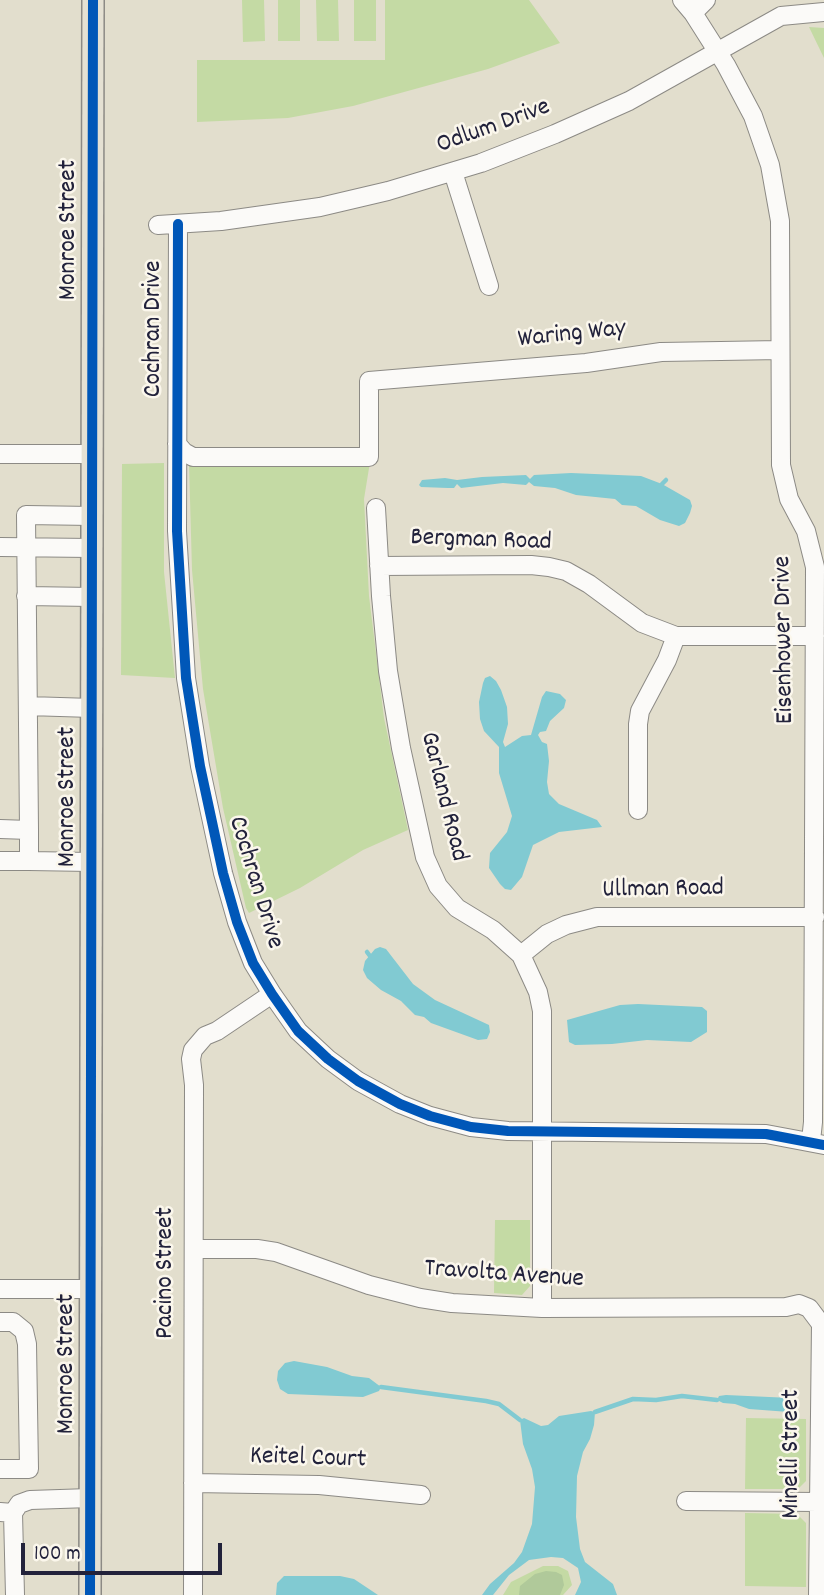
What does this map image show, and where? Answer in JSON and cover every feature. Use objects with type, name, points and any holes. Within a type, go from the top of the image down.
[{"type":"main road","name":"Monroe Street","points":[[90,1595],[93,0]]},
{"type":"street","points":[[688,7],[706,0]]},
{"type":"street","name":"Eisenhower Drive","points":[[688,7],[718,52],[753,116],[763,140],[773,178],[780,221],[780,465],[789,499],[806,531],[815,568],[813,1122],[817,1143]]},
{"type":"street","name":"Odlum Drive","points":[[158,225],[248,218],[320,207],[453,172],[590,119],[640,95],[781,16],[824,12]]},
{"type":"street","points":[[453,172],[489,286]]},
{"type":"street","name":"Cochran Drive","points":[[178,224],[178,572],[186,678],[200,766],[236,922],[253,963],[272,995],[298,1031],[328,1059],[358,1081],[400,1104],[430,1116],[471,1127],[542,1132],[766,1134],[817,1143]]},
{"type":"street","name":"Waring Way","points":[[177,444],[184,452],[194,457],[369,457],[369,382],[586,363],[661,352],[780,350]]},
{"type":"street","points":[[0,454],[92,454]]},
{"type":"street","name":"Garland Road","points":[[376,508],[388,671],[398,736],[425,857],[438,886],[452,903],[493,930],[521,955],[538,992],[542,1012],[542,1308]]},
{"type":"street","points":[[29,861],[26,515],[92,516]]},
{"type":"street","points":[[0,547],[92,548]]},
{"type":"street","name":"Bergman Road","points":[[379,566],[549,567],[589,584],[642,623],[676,636],[815,636]]},
{"type":"street","points":[[26,596],[92,597]]},
{"type":"street","points":[[638,810],[640,711],[667,660],[676,636]]},
{"type":"street","points":[[28,706],[92,708]]},
{"type":"street","points":[[0,829],[29,830]]},
{"type":"street","points":[[0,861],[91,862]]},
{"type":"street","name":"Ullman Road","points":[[521,955],[556,930],[597,917],[815,917]]},
{"type":"street","name":"Pacino Street","points":[[193,1595],[194,1085],[191,1059],[193,1050],[205,1036],[272,995]]},
{"type":"street","name":"Travolta Avenue","points":[[194,1249],[257,1249],[276,1252],[369,1285],[420,1298],[483,1306],[786,1307],[799,1304],[816,1314]]},
{"type":"street","points":[[0,1289],[91,1289]]},
{"type":"street","name":"Minelli Street","points":[[816,1314],[821,1324],[818,1595]]},
{"type":"street","points":[[0,1322],[13,1322],[24,1331],[27,1344],[29,1469],[0,1469]]},
{"type":"street","name":"Keitel Court","points":[[193,1483],[319,1485],[421,1495]]},
{"type":"street","points":[[15,1595],[7,1513],[30,1500],[90,1498]]},
{"type":"street","points":[[686,1501],[819,1502]]},
{"type":"green space","points":[[242,0],[264,0],[265,41],[243,42]]},
{"type":"green space","points":[[278,0],[300,0],[300,41],[278,41]]},
{"type":"green space","points":[[316,0],[338,0],[339,41],[317,41]]},
{"type":"green space","points":[[354,0],[376,0],[376,41],[354,41]]},
{"type":"green space","points":[[385,0],[529,0],[560,43],[488,69],[353,106],[288,118],[197,122],[197,60],[385,60]]},
{"type":"green space","points":[[809,27],[824,28],[824,58]]},
{"type":"green space","points":[[370,462],[364,499],[369,596],[384,718],[408,830],[363,850],[300,888],[249,913],[223,808],[203,689],[192,570],[189,463]]},
{"type":"green space","points":[[164,463],[164,572],[175,678],[121,675],[122,464]]},
{"type":"green space","points":[[495,1220],[530,1220],[530,1286],[522,1295],[494,1293]]},
{"type":"green space","points":[[746,1418],[806,1419],[806,1481],[798,1489],[745,1489]]},
{"type":"green space","points":[[745,1513],[797,1514],[806,1523],[806,1587],[745,1586]]},
{"type":"green space","points":[[543,1566],[558,1566],[568,1571],[572,1585],[563,1595],[503,1595],[511,1582]]},
{"type":"green space","points":[[546,1571],[562,1575],[564,1585],[560,1595],[519,1595],[520,1586],[535,1574]]},
{"type":"water","points":[[571,473],[641,476],[690,500],[690,513],[685,523],[679,526],[660,520],[636,506],[622,505],[615,499],[576,495],[555,488],[534,486],[529,482],[526,485],[503,483],[461,488],[457,484],[454,488],[419,485],[422,480],[445,478],[457,480],[526,475],[530,479],[534,475]]},
{"type":"water","points":[[490,676],[501,690],[507,707],[508,724],[503,742],[505,747],[522,736],[531,735],[546,691],[560,694],[566,700],[564,708],[550,721],[546,731],[538,735],[542,742],[547,744],[549,794],[559,804],[597,820],[602,827],[559,832],[533,845],[522,877],[511,890],[500,884],[489,868],[490,853],[507,832],[512,816],[499,773],[499,747],[484,731],[480,719],[479,702],[483,683],[485,678]]},
{"type":"water","points":[[380,947],[386,949],[413,984],[435,1000],[489,1025],[487,1039],[478,1040],[415,1015],[401,1001],[367,978],[363,970],[365,961]]},
{"type":"water","points":[[620,1005],[702,1007],[707,1011],[707,1032],[691,1042],[647,1040],[575,1045],[569,1042],[567,1020]]},
{"type":"water","points":[[294,1361],[369,1378],[381,1387],[379,1391],[363,1397],[288,1394],[280,1389],[278,1371],[285,1363]]},
{"type":"water","points":[[719,1396],[791,1398],[794,1409],[789,1412],[749,1409],[717,1400]]},
{"type":"water","points":[[595,1412],[594,1425],[577,1476],[576,1517],[580,1549],[585,1562],[613,1584],[617,1595],[575,1595],[581,1582],[578,1568],[563,1558],[551,1557],[529,1560],[509,1575],[493,1595],[482,1595],[522,1552],[532,1524],[535,1487],[523,1444],[520,1420],[524,1418],[541,1426],[548,1425],[559,1416]]},
{"type":"water","points":[[284,1576],[340,1576],[354,1579],[378,1595],[276,1595],[277,1583]]},
{"type":"waterway","points":[[662,484],[666,480]]},
{"type":"waterway","points":[[367,952],[370,956]]},
{"type":"waterway","points":[[381,1387],[499,1404],[520,1420]]},
{"type":"waterway","points":[[595,1412],[633,1399],[656,1400],[682,1396],[717,1400]]},
{"type":"cycle path","points":[[90,1595],[93,0]]},
{"type":"cycle path","points":[[178,224],[177,531],[186,678],[200,766],[223,873],[237,922],[253,963],[272,994],[298,1031],[328,1059],[358,1081],[400,1104],[430,1116],[471,1127],[508,1131],[766,1134],[824,1145]]}]
